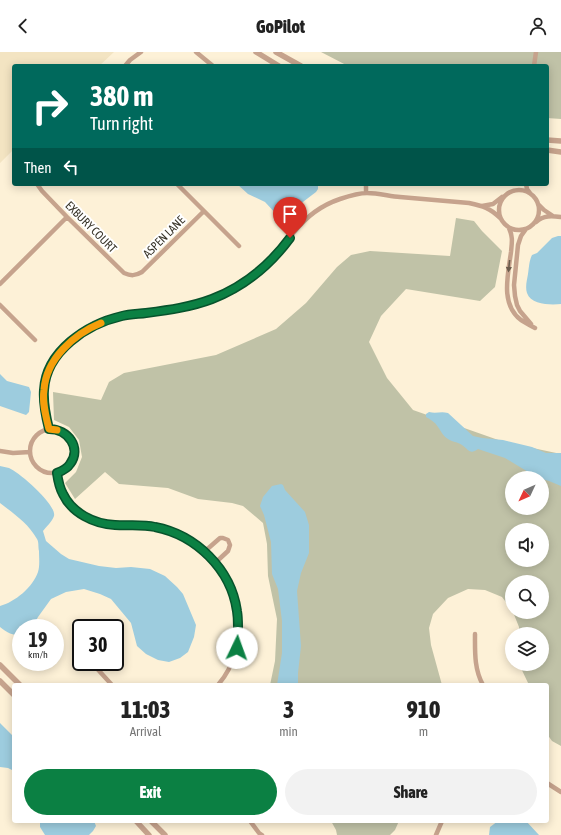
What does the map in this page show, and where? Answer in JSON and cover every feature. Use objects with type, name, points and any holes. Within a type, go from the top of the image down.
[{"type":"street","points":[[127,64],[141,52]]},
{"type":"street","points":[[196,52],[211,64]]},
{"type":"street","points":[[256,52],[276,64]]},
{"type":"street","points":[[276,52],[297,64]]},
{"type":"street","points":[[534,64],[536,52]]},
{"type":"street","points":[[549,140],[561,141]]},
{"type":"street","points":[[549,150],[561,152]]},
{"type":"street","name":"EXBURY COURT","points":[[38,186],[67,217],[124,273],[137,275]]},
{"type":"street","points":[[179,186],[240,246]]},
{"type":"street","points":[[366,186],[366,193]]},
{"type":"street","points":[[482,206],[493,204],[512,191],[516,186]]},
{"type":"street","points":[[526,186],[538,204],[553,216]]},
{"type":"street","points":[[512,191],[522,190],[530,193]]},
{"type":"street","points":[[49,429],[44,401],[46,378],[50,367],[57,356],[76,338],[98,324],[124,315],[183,307],[213,299],[228,292],[241,285],[265,267],[276,256],[303,222],[315,212],[339,199],[366,193],[482,206],[500,218],[509,228],[517,230],[526,229]]},
{"type":"street","points":[[500,218],[498,209],[504,196]]},
{"type":"street","points":[[533,224],[539,213],[538,204]]},
{"type":"street","name":"ASPEN LANE","points":[[137,275],[142,272],[204,211]]},
{"type":"street","points":[[509,228],[512,237],[507,290],[509,303],[511,308],[521,320],[535,328],[520,311],[515,296],[514,285],[518,245],[521,236],[526,229],[540,219],[545,216],[561,217]]},
{"type":"street","points":[[0,284],[67,217]]},
{"type":"street","points":[[0,305],[35,340]]},
{"type":"street","points":[[49,429],[54,429],[65,434],[70,438],[74,448],[73,458],[70,464],[57,473],[49,473],[40,470],[33,462],[30,452],[36,436],[49,429]]},
{"type":"street","points":[[0,451],[13,453],[30,452]]},
{"type":"street","points":[[57,473],[63,495],[77,512],[94,521],[106,524],[153,526],[179,534],[190,540],[215,563],[229,586],[237,610],[238,622],[237,648],[234,660],[221,683]]},
{"type":"street","points":[[204,552],[220,538],[225,538],[228,540],[230,542],[230,548],[215,563]]},
{"type":"street","points":[[475,634],[475,662],[482,683]]},
{"type":"street","points":[[0,665],[18,683]]},
{"type":"street","points":[[99,671],[110,683]]},
{"type":"street","points":[[0,681],[12,694]]},
{"type":"street","points":[[549,784],[561,792]]},
{"type":"street","points":[[138,823],[149,835]]},
{"type":"street","points":[[153,823],[165,835]]},
{"type":"street","points":[[251,823],[258,833],[262,835]]},
{"type":"street","points":[[436,835],[441,823]]},
{"type":"shaded area","points":[[0,52],[114,52],[101,64],[12,64],[12,151],[0,163]]},
{"type":"green space","points":[[321,52],[561,52],[561,119],[549,118],[549,64],[344,64]]},
{"type":"green space","points":[[456,218],[474,221],[502,251],[495,287],[480,301],[406,289],[381,316],[369,342],[387,378],[413,410],[504,442],[561,454],[561,746],[552,741],[549,737],[549,683],[528,683],[522,671],[549,671],[549,627],[519,627],[516,619],[549,619],[549,575],[505,575],[505,601],[502,597],[485,590],[468,589],[448,598],[433,614],[429,628],[431,645],[441,683],[270,683],[275,661],[277,619],[268,576],[267,544],[263,523],[243,506],[232,503],[198,499],[168,488],[119,484],[105,472],[75,499],[65,483],[76,472],[82,457],[79,440],[69,427],[54,420],[53,392],[101,400],[109,382],[124,373],[216,355],[276,329],[306,303],[337,267],[351,255],[370,251],[450,256]]},
{"type":"green space","points":[[332,823],[398,823],[395,830],[390,835],[337,835]]},
{"type":"water","points":[[239,186],[318,186],[316,192],[283,217],[278,216],[265,202],[248,194]]},
{"type":"water","points":[[561,236],[561,304],[537,302],[529,297],[526,291],[530,260],[532,255],[537,253],[552,238]]},
{"type":"water","points":[[0,374],[7,381],[29,387],[31,392],[29,412],[26,415],[0,406]]},
{"type":"water","points":[[429,412],[448,413],[473,436],[503,440],[532,447],[546,453],[561,453],[561,486],[549,481],[549,471],[526,471],[505,458],[478,449],[471,452],[460,444],[446,438],[435,424],[426,417],[426,414]]},
{"type":"water","points":[[0,466],[9,468],[21,476],[50,504],[54,516],[43,531],[46,541],[61,554],[69,559],[99,566],[150,569],[165,576],[183,594],[196,625],[194,637],[188,652],[180,658],[169,662],[158,660],[146,654],[137,646],[131,623],[111,599],[84,589],[66,592],[51,599],[37,619],[12,619],[12,634],[5,631],[0,627],[0,606],[12,601],[23,593],[36,578],[39,567],[39,551],[37,539],[29,528],[0,503]]},
{"type":"water","points":[[283,485],[285,490],[305,512],[309,525],[309,553],[301,573],[297,591],[301,646],[298,683],[277,683],[282,653],[282,621],[278,589],[272,574],[271,542],[260,506],[263,497],[272,486]]},
{"type":"water","points":[[0,723],[12,735],[12,770],[0,767]]},
{"type":"water","points":[[40,823],[95,823],[96,826],[89,835],[45,835],[40,827]]},
{"type":"water","points":[[495,823],[528,823],[539,835],[489,835],[490,827]]},
{"type":"slow traffic","points":[[57,430],[49,429],[44,401],[46,378],[50,367],[66,346],[86,331],[101,323]]},
{"type":"route","points":[[237,648],[238,622],[234,598],[223,574],[210,557],[190,540],[165,529],[153,526],[117,525],[94,521],[77,512],[63,495],[57,473],[62,471],[70,464],[73,458],[74,448],[70,438],[65,434],[54,429],[49,429],[46,417],[44,390],[50,367],[57,356],[66,346],[86,331],[98,324],[124,315],[183,307],[213,299],[241,285],[254,276],[276,256],[290,238]]}]
